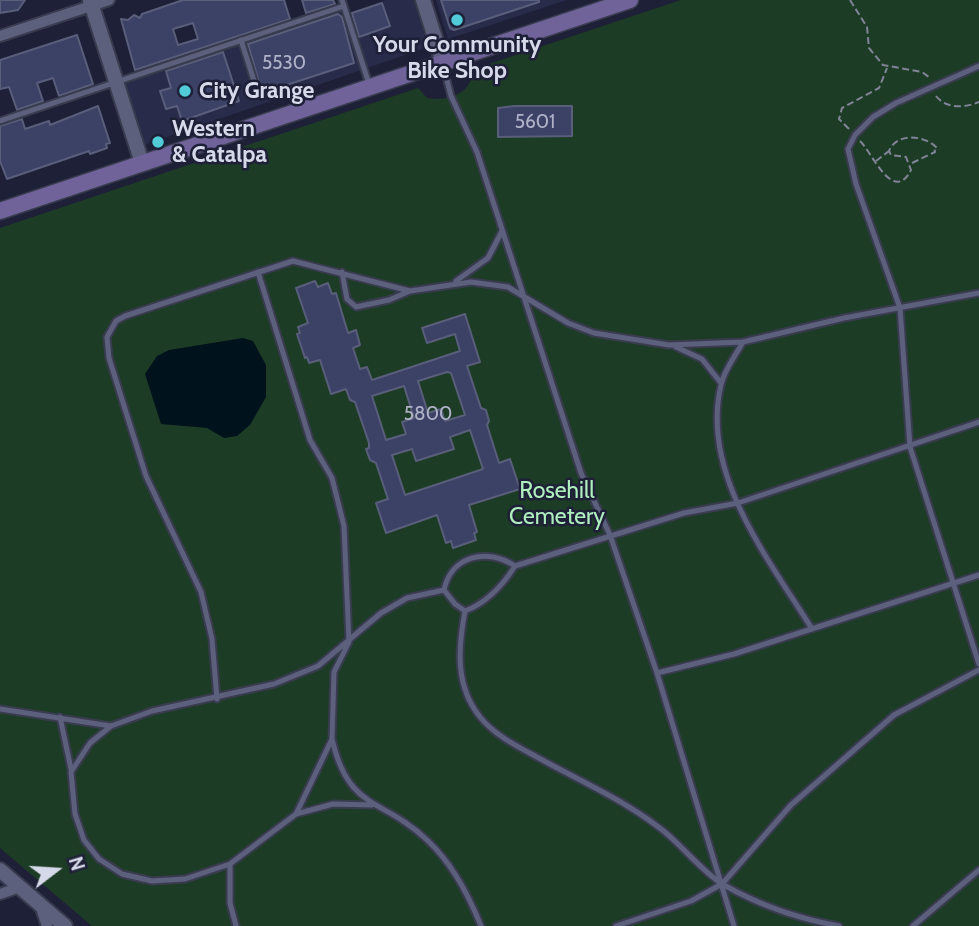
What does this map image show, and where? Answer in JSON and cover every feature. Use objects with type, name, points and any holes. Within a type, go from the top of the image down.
[{"type":"main road","points":[[0,211],[630,0]]},
{"type":"street","points":[[0,36],[91,3],[109,0]]},
{"type":"street","points":[[423,0],[443,63]]},
{"type":"street","points":[[91,3],[142,163]]},
{"type":"street","points":[[0,870],[65,926]]},
{"type":"street","points":[[0,894],[20,887]]},
{"type":"street","points":[[40,905],[47,926]]},
{"type":"lane","points":[[0,121],[343,3],[370,87]]},
{"type":"lane","points":[[241,40],[257,90]]},
{"type":"lane","points":[[443,63],[451,96],[477,152],[581,474],[610,536],[657,673],[734,926]]},
{"type":"lane","points":[[979,66],[873,117],[855,135],[848,149],[852,171],[900,307],[910,447],[979,664]]},
{"type":"lane","points":[[453,283],[488,258],[502,229]]},
{"type":"lane","points":[[217,699],[212,639],[201,592],[146,476],[109,358],[107,337],[116,321],[125,316],[293,261],[410,290]]},
{"type":"lane","points":[[258,272],[310,440],[332,478],[344,526],[349,642],[334,671],[332,739],[348,783],[372,805],[409,825],[428,841],[447,863],[481,926]]},
{"type":"lane","points":[[342,272],[347,299],[356,306],[389,300],[410,290],[453,283],[496,284],[522,292],[568,323],[594,333],[669,345],[743,342],[900,307],[979,293]]},
{"type":"lane","points":[[743,342],[721,383],[716,431],[738,503],[812,629]]},
{"type":"lane","points":[[669,345],[702,359],[721,383]]},
{"type":"lane","points":[[465,611],[483,601],[515,566],[684,513],[738,503],[979,422]]},
{"type":"lane","points":[[444,590],[454,567],[472,558],[491,555],[515,566]]},
{"type":"lane","points":[[657,673],[734,654],[979,575]]},
{"type":"lane","points":[[71,772],[82,752],[111,726],[152,711],[217,699],[274,684],[307,670],[349,642],[381,613],[407,598],[444,590]]},
{"type":"lane","points":[[444,590],[455,604],[465,611]]},
{"type":"lane","points":[[465,611],[459,653],[460,670],[469,701],[479,717],[511,743],[631,808],[688,851],[722,884],[783,911],[839,926]]},
{"type":"lane","points":[[616,926],[691,901],[722,884],[792,805],[894,715],[979,670]]},
{"type":"lane","points":[[0,709],[111,726]]},
{"type":"lane","points":[[60,717],[71,772],[72,802],[84,840],[99,859],[122,874],[170,881],[201,876],[230,864],[296,814],[333,804],[372,805]]},
{"type":"lane","points":[[296,814],[332,739]]},
{"type":"lane","points":[[230,864],[230,902],[236,926]]},
{"type":"lane","points":[[913,926],[979,870]]},
{"type":"path","points":[[850,0],[867,27],[869,48],[887,68],[922,72],[930,78],[935,94],[943,103],[965,108],[979,103]]},
{"type":"path","points":[[887,68],[879,88],[842,108],[839,119],[872,153],[883,176],[895,181],[910,174],[911,164],[906,157],[891,155],[889,151]]},
{"type":"path","points":[[876,162],[889,151],[894,142],[907,137],[933,144],[937,148]]},
{"type":"path","points":[[911,164],[934,152],[933,144]]},
{"type":"shaded area","points":[[386,0],[414,0],[428,47],[138,147],[118,83],[341,10],[343,15]]},
{"type":"shaded area","points":[[436,0],[567,0],[448,39]]},
{"type":"shaded area","points":[[243,338],[253,341],[266,365],[266,397],[250,425],[237,436],[224,438],[207,428],[161,424],[145,374],[157,356],[169,350]]},
{"type":"green space","name":"Rosehill Cemetery","points":[[681,0],[979,0],[979,926],[92,926],[0,848],[0,228],[418,88],[427,98],[450,97],[468,85],[471,70]]},
{"type":"building","points":[[0,0],[25,0],[18,10],[0,13]]},
{"type":"building","points":[[183,0],[284,0],[290,19],[135,70],[121,19],[128,20],[134,15],[140,18],[142,14]],"holes":[[[193,23],[198,39],[178,45],[173,29]]]},
{"type":"building","points":[[302,0],[333,0],[335,4],[306,13]]},
{"type":"building","points":[[441,0],[539,2],[454,30],[450,28]]},
{"type":"building","points":[[382,3],[390,26],[359,37],[352,13]]},
{"type":"building","points":[[338,14],[342,17],[354,63],[262,93],[248,44]]},
{"type":"building","points":[[77,35],[93,84],[59,96],[53,78],[37,83],[43,101],[17,110],[9,87],[0,89],[0,60]]},
{"type":"building","points":[[223,52],[239,101],[182,121],[177,106],[166,109],[160,91],[171,88],[166,71]]},
{"type":"building","points":[[98,106],[110,143],[106,144],[107,148],[90,154],[89,151],[7,179],[0,161],[0,126],[22,119],[25,129],[49,121],[50,125]]},
{"type":"building","points":[[572,106],[572,136],[498,137],[498,108]]},
{"type":"building","points":[[315,281],[318,287],[328,283],[332,294],[336,293],[348,333],[356,330],[360,345],[353,348],[360,369],[367,367],[372,380],[460,351],[455,334],[427,343],[422,328],[465,314],[480,362],[467,366],[481,408],[486,410],[489,421],[487,425],[499,463],[510,459],[520,489],[469,505],[477,532],[474,533],[476,540],[453,548],[451,541],[446,543],[437,515],[386,533],[376,503],[388,499],[376,463],[370,460],[366,449],[369,448],[369,443],[355,402],[350,400],[346,389],[331,394],[320,360],[309,363],[307,357],[305,358],[297,334],[300,333],[298,327],[308,323],[296,288]],"holes":[[[451,373],[465,415],[445,421],[441,409],[428,413],[418,381]],[[404,386],[414,418],[402,422],[406,434],[386,440],[372,396]],[[470,430],[483,469],[405,495],[392,455],[412,449],[416,461],[454,449],[450,437]]]},
{"type":"place","name":"Your Community Bike Shop","points":[[457,20]]},
{"type":"place","name":"City Grange","points":[[185,91]]},
{"type":"place","name":"Western & Catalpa","points":[[158,142]]}]
